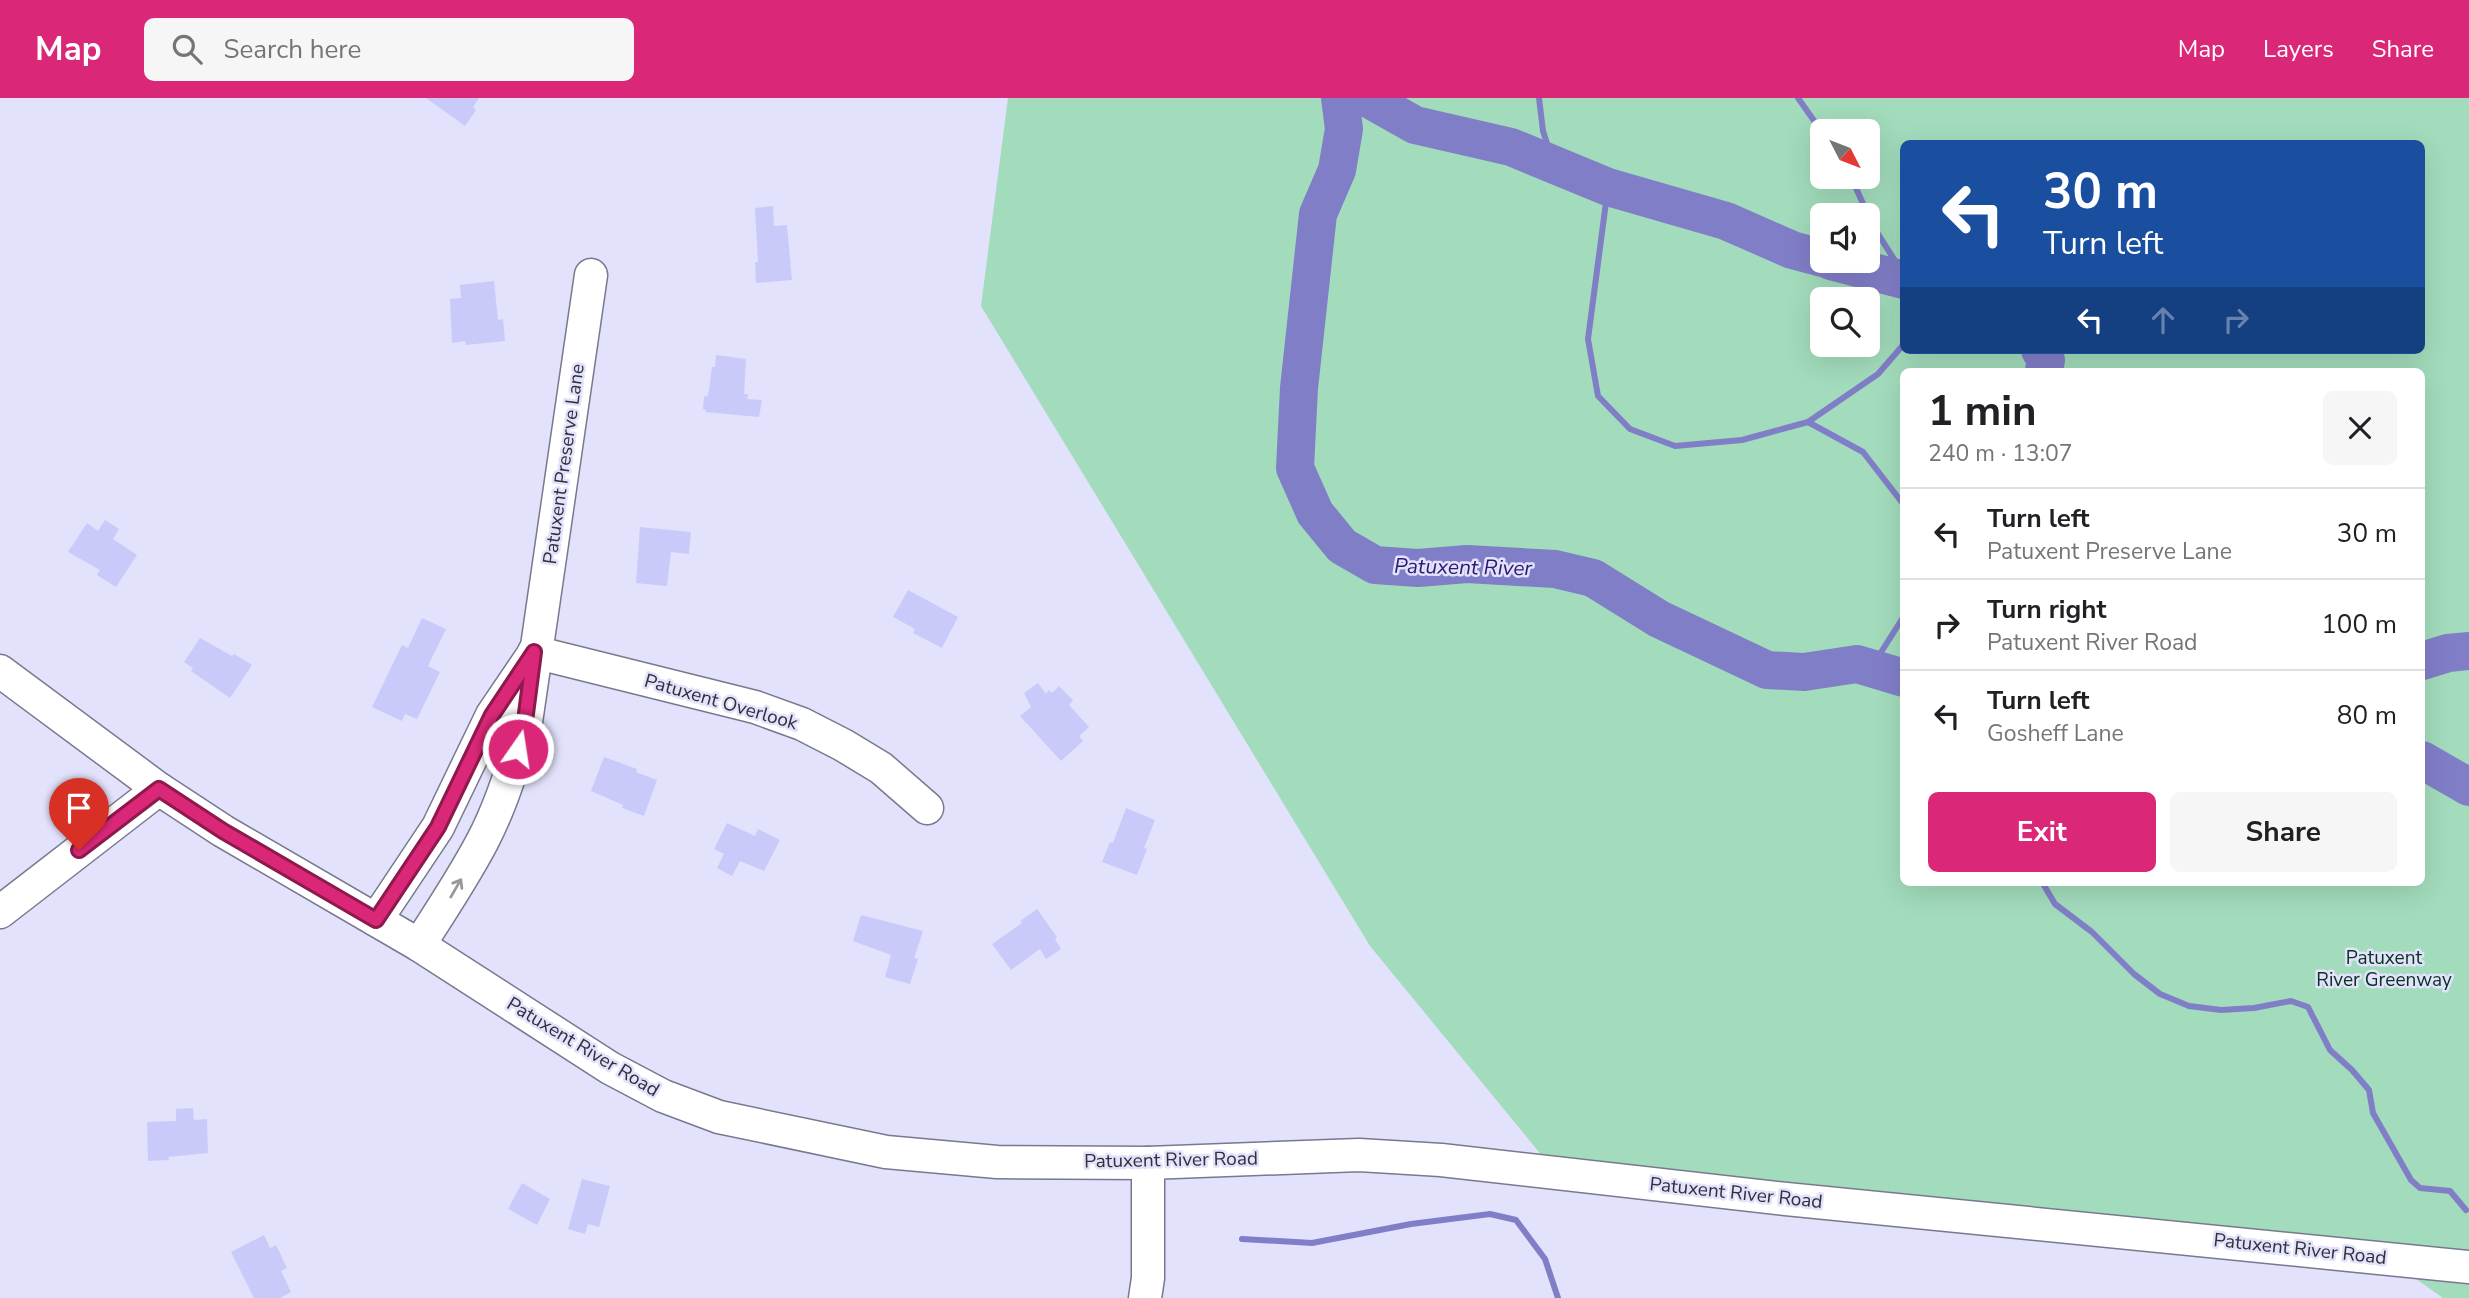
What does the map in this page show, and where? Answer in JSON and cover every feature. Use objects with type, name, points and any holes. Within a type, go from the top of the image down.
[{"type":"street","name":"Patuxent Preserve Lane","points":[[419,945],[454,893],[483,840],[506,788],[524,729],[591,275]]},
{"type":"street","name":"Patuxent Preserve Lane","points":[[376,920],[438,827],[492,715],[534,652]]},
{"type":"street","name":"Patuxent Overlook","points":[[534,652],[755,707],[802,724],[881,768],[927,808]]},
{"type":"street","name":"Patuxent River Road","points":[[0,671],[159,789],[223,831],[419,945],[610,1068],[663,1096],[719,1117],[886,1152],[997,1162],[1148,1163],[1359,1155],[1441,1160],[1786,1199],[2469,1267]]},
{"type":"street","points":[[0,912],[159,789]]},
{"type":"street","points":[[1145,1298],[1148,1278],[1148,1163]]},
{"type":"green space","name":"Patuxent River Greenway","points":[[1008,98],[2469,98],[2469,1298],[2443,1298],[2361,1240],[1543,1157],[1370,946],[981,306]]},
{"type":"building","points":[[426,98],[479,98],[473,107],[476,110],[465,126]]},
{"type":"building","points":[[773,206],[774,226],[787,225],[792,280],[756,283],[755,262],[758,262],[755,208]]},
{"type":"building","points":[[494,281],[498,320],[503,319],[505,341],[466,345],[465,341],[452,343],[450,299],[461,298],[460,285]]},
{"type":"building","points":[[716,355],[746,359],[744,394],[748,394],[747,399],[762,400],[759,417],[705,412],[704,396],[707,397],[709,391]]},
{"type":"building","points":[[105,520],[119,529],[113,539],[137,555],[116,587],[97,575],[100,570],[68,552],[87,523],[98,531]]},
{"type":"building","points":[[640,527],[691,532],[689,554],[671,552],[667,586],[636,583]]},
{"type":"building","points":[[908,590],[958,617],[942,648],[913,633],[915,629],[893,617]]},
{"type":"building","points":[[422,618],[446,629],[428,666],[440,672],[417,719],[405,714],[402,721],[372,707],[402,645],[408,648]]},
{"type":"building","points":[[200,638],[252,665],[230,698],[191,671],[193,668],[184,662]]},
{"type":"building","points":[[1038,683],[1046,694],[1049,690],[1052,693],[1059,686],[1073,700],[1069,705],[1089,727],[1079,736],[1083,741],[1061,761],[1020,716],[1031,707],[1024,693]]},
{"type":"building","points":[[604,757],[637,769],[636,772],[657,780],[644,816],[622,808],[623,805],[591,791]]},
{"type":"building","points":[[1126,808],[1155,820],[1137,875],[1102,862],[1110,842],[1113,843]]},
{"type":"building","points":[[727,823],[755,836],[758,829],[780,840],[764,871],[740,861],[732,876],[717,868],[724,854],[714,849]]},
{"type":"building","points":[[1037,909],[1057,937],[1055,939],[1061,949],[1046,959],[1040,949],[1011,970],[992,944]]},
{"type":"building","points":[[861,915],[923,931],[914,958],[918,959],[910,984],[885,977],[891,955],[853,941]]},
{"type":"building","points":[[193,1108],[194,1120],[207,1119],[208,1153],[148,1161],[147,1122],[176,1121],[176,1109]]},
{"type":"building","points":[[582,1179],[610,1186],[599,1227],[588,1224],[585,1234],[568,1229]]},
{"type":"building","points":[[522,1183],[550,1199],[537,1225],[508,1209]]},
{"type":"building","points":[[264,1235],[270,1248],[276,1245],[287,1268],[281,1271],[291,1292],[280,1298],[254,1298],[231,1252]]},
{"type":"waterway","name":"Patuxent River","points":[[1340,98],[1344,129],[1337,170],[1318,214],[1299,388],[1295,468],[1315,513],[1342,546],[1375,565],[1418,568],[1467,564],[1555,569],[1593,578],[1659,619],[1767,670],[1804,672],[1857,664],[1900,677]]},
{"type":"waterway","points":[[1367,98],[1415,125],[1511,147],[1608,187],[1726,221],[1792,250],[1810,255]]},
{"type":"waterway","points":[[1539,98],[1543,131],[1554,165]]},
{"type":"waterway","points":[[1798,98],[1813,119]]},
{"type":"waterway","points":[[1608,187],[1588,339],[1598,396],[1630,429],[1675,446],[1742,440],[1808,422],[1878,374],[1900,349]]},
{"type":"waterway","points":[[1856,189],[1873,226],[1900,269]]},
{"type":"waterway","points":[[1877,273],[1900,279]]},
{"type":"waterway","points":[[2042,354],[2046,360],[2045,368]]},
{"type":"waterway","points":[[1808,422],[1863,452],[1900,500]]},
{"type":"waterway","points":[[1871,668],[1900,622]]},
{"type":"waterway","name":"Patuxent River","points":[[2425,660],[2448,653],[2469,651]]},
{"type":"waterway","points":[[2425,762],[2469,787]]},
{"type":"waterway","points":[[2044,886],[2055,904],[2092,932],[2134,974],[2160,994],[2189,1006],[2221,1010],[2254,1008],[2291,1001],[2308,1007],[2330,1050],[2369,1090],[2373,1113],[2411,1180],[2420,1188],[2450,1191],[2466,1210]]},
{"type":"waterway","points":[[1242,1239],[1312,1243],[1411,1224],[1490,1214],[1516,1220],[1545,1259],[1558,1298]]},
{"type":"route","points":[[79,850],[159,789],[223,831],[376,920],[438,827],[492,715],[534,652],[524,729],[518,749]]}]
